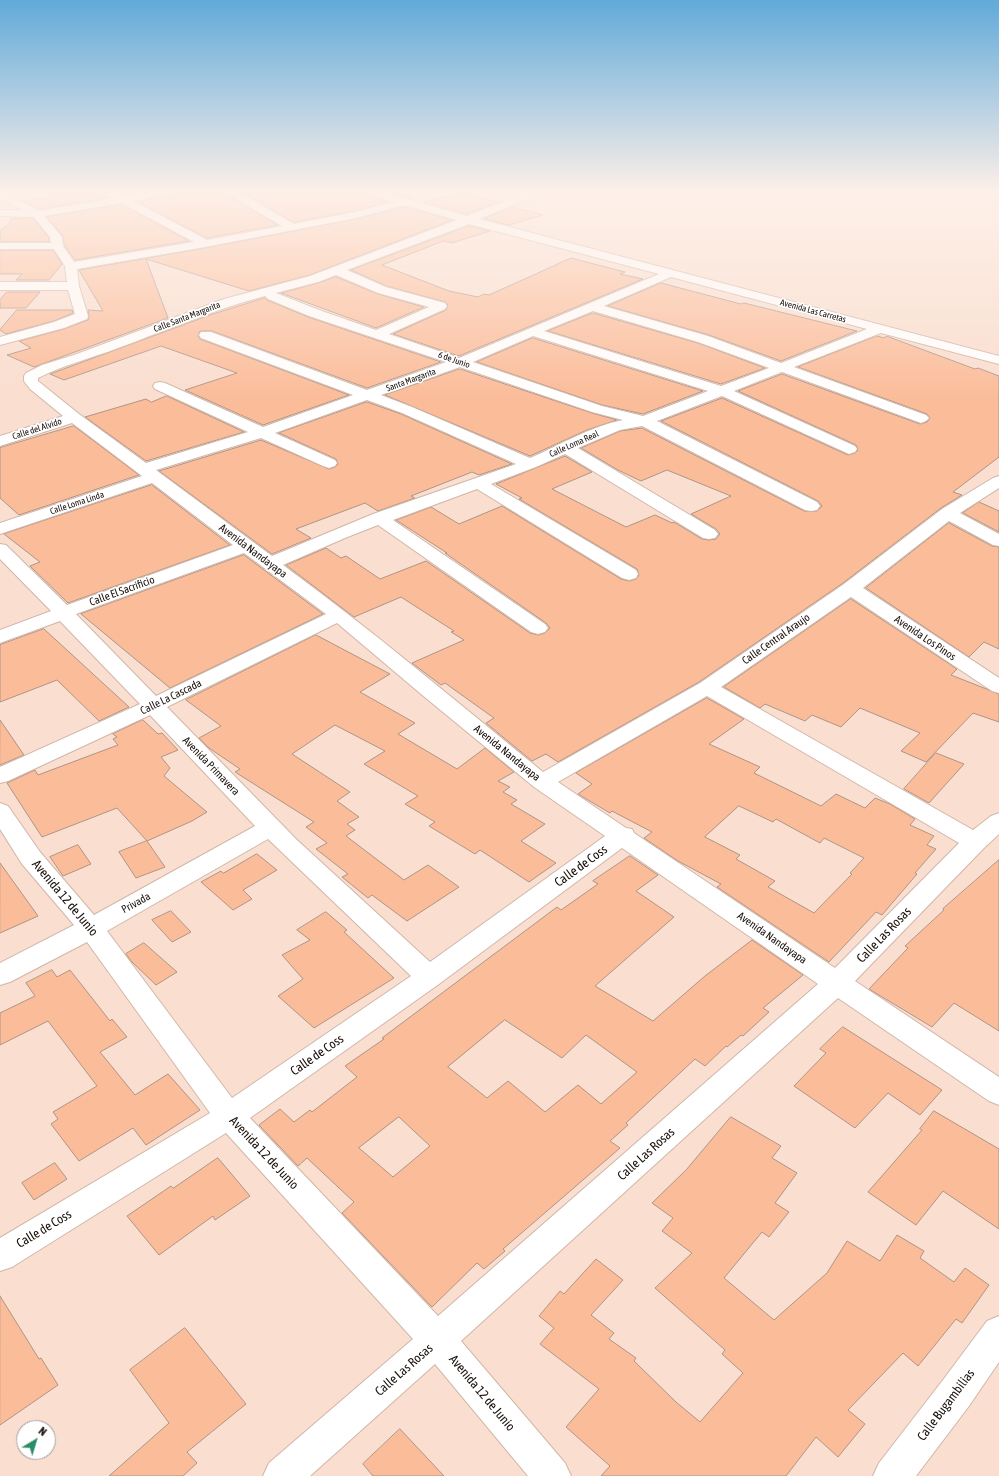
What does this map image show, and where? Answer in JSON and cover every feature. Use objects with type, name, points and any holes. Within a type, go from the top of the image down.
[{"type":"street","points":[[0,340],[59,325],[82,316],[73,286],[71,266],[67,261]]},
{"type":"street","points":[[71,266],[102,261]]},
{"type":"street","name":"Calle Santa Margarita","points":[[35,386],[31,381],[32,376],[47,368],[79,358],[228,302],[314,279],[360,261]]},
{"type":"street","name":"Avenida Las Carretas","points":[[625,261],[999,360]]},
{"type":"street","points":[[336,270],[382,290],[441,306],[377,334]]},
{"type":"street","name":"Santa Margarita","points":[[149,473],[461,362],[671,273]]},
{"type":"street","points":[[0,286],[73,286]]},
{"type":"street","name":"6 de Junio","points":[[267,291],[272,296],[314,313],[597,408],[644,421],[811,506]]},
{"type":"street","points":[[593,307],[703,339],[921,418]]},
{"type":"street","name":"Calle Loma Real","points":[[269,564],[379,518],[530,464],[616,426],[644,421],[880,329]]},
{"type":"street","points":[[0,332],[29,333]]},
{"type":"street","points":[[532,332],[723,391],[849,449]]},
{"type":"street","points":[[206,335],[369,395],[436,422],[530,464]]},
{"type":"street","name":"Avenida Nandayapa","points":[[35,386],[269,564],[339,615],[428,690],[542,782],[999,1093]]},
{"type":"street","points":[[160,386],[329,463]]},
{"type":"street","name":"Calle del Alvido","points":[[0,441],[74,417]]},
{"type":"street","points":[[566,448],[709,534]]},
{"type":"street","name":"Calle Loma Linda","points":[[0,529],[149,473]]},
{"type":"street","name":"Calle Central Araujo","points":[[542,782],[707,687],[851,588],[948,513],[999,481]]},
{"type":"street","points":[[478,483],[629,574]]},
{"type":"street","points":[[948,513],[999,541]]},
{"type":"street","points":[[379,518],[538,628]]},
{"type":"street","name":"Calle El Sacrificio","points":[[0,637],[246,546]]},
{"type":"street","name":"Avenida Primavera","points":[[0,549],[65,612],[153,706],[271,827],[429,977]]},
{"type":"street","name":"Avenida Los Pinos","points":[[851,588],[999,687]]},
{"type":"street","name":"Calle La Cascada","points":[[0,776],[153,706],[339,615]]},
{"type":"street","points":[[707,687],[975,842]]},
{"type":"street","name":"Avenida 12 de Junio","points":[[0,811],[31,858],[91,928],[229,1116],[437,1340],[552,1476]]},
{"type":"street","name":"Calle Las Rosas","points":[[282,1476],[437,1340],[837,983],[975,842],[999,821]]},
{"type":"street","name":"Privada","points":[[0,975],[91,928],[271,827]]},
{"type":"street","name":"Calle de Coss","points":[[0,1256],[229,1116],[429,977],[623,836]]},
{"type":"street","name":"Calle Bugambilias","points":[[892,1476],[956,1393],[999,1333]]},
{"type":"building","points":[[0,261],[60,261],[62,264],[49,280],[16,280],[22,274],[0,274]]},
{"type":"building","points":[[131,261],[147,261],[168,318],[34,367],[7,355],[31,348],[19,341],[64,329],[88,320],[88,310],[103,311],[79,270]]},
{"type":"building","points":[[152,261],[346,261],[310,275],[249,291]]},
{"type":"building","points":[[375,261],[392,261],[382,265],[449,291],[478,297],[484,294],[489,295],[565,261],[582,261],[625,272],[620,274],[643,279],[459,356],[393,334],[446,310],[448,305],[445,302],[386,286],[351,270]]},
{"type":"building","points":[[336,277],[378,294],[424,307],[376,328],[281,293]]},
{"type":"building","points":[[661,283],[741,304],[744,303],[857,331],[781,361],[709,335],[608,306]]},
{"type":"building","points":[[7,292],[40,292],[26,308],[0,308],[0,300]]},
{"type":"building","points":[[265,298],[308,317],[441,362],[367,388],[212,331],[200,331],[198,336],[200,339],[349,395],[263,425],[185,390],[237,373],[161,346],[64,380],[50,374],[210,315]]},
{"type":"building","points":[[17,310],[72,310],[73,313],[54,321],[6,334],[0,330]]},
{"type":"building","points":[[593,313],[698,343],[765,368],[721,384],[548,331]]},
{"type":"building","points":[[877,336],[884,338],[887,336],[975,369],[978,368],[999,376],[999,457],[953,492],[962,495],[941,508],[843,583],[699,682],[558,762],[546,754],[532,761],[486,723],[494,718],[445,683],[441,685],[412,663],[464,640],[451,632],[454,631],[401,597],[354,617],[286,565],[326,548],[341,558],[346,556],[380,579],[426,561],[530,633],[538,635],[545,633],[550,628],[546,623],[445,553],[447,553],[396,520],[431,507],[459,524],[502,506],[621,579],[629,581],[636,579],[639,575],[637,569],[519,499],[522,498],[496,484],[565,456],[592,472],[552,489],[626,527],[655,515],[672,523],[674,522],[702,539],[716,539],[720,534],[716,529],[691,514],[731,496],[667,470],[641,481],[618,470],[581,448],[620,431],[642,428],[804,511],[817,511],[822,506],[818,501],[661,421],[722,398],[848,455],[855,453],[858,450],[856,445],[738,391],[782,374],[920,424],[927,422],[930,418],[927,414],[798,367]]},
{"type":"building","points":[[533,338],[703,391],[643,414],[602,405],[477,362]]},
{"type":"building","points":[[460,369],[617,420],[587,430],[530,456],[385,395]]},
{"type":"building","points":[[167,396],[244,432],[146,461],[85,417],[146,399],[151,402]]},
{"type":"building","points":[[367,402],[401,414],[512,464],[479,475],[472,472],[411,496],[415,498],[378,511],[365,503],[296,529],[311,538],[272,554],[159,471],[261,440],[329,469],[338,464],[336,459],[279,433]]},
{"type":"building","points":[[74,426],[139,475],[19,515],[0,498],[0,448]]},
{"type":"building","points":[[152,485],[230,545],[68,603],[30,566],[40,562],[4,534]]},
{"type":"building","points":[[979,502],[999,511],[999,532],[963,513]]},
{"type":"building","points":[[949,523],[992,546],[999,547],[999,649],[984,642],[969,657],[866,588]]},
{"type":"building","points":[[244,555],[323,614],[170,688],[81,614]]},
{"type":"building","points":[[851,599],[957,669],[951,675],[999,694],[999,722],[973,713],[926,762],[901,751],[920,733],[860,708],[841,727],[812,715],[805,721],[765,704],[760,708],[724,687]]},
{"type":"building","points":[[44,629],[129,707],[99,721],[57,680],[0,702],[0,645]]},
{"type":"building","points":[[316,635],[390,674],[360,692],[415,723],[398,734],[457,769],[485,748],[514,772],[498,781],[510,787],[503,792],[517,800],[511,804],[545,824],[521,841],[556,863],[529,882],[480,850],[475,854],[429,826],[435,822],[405,804],[418,796],[364,764],[385,751],[335,725],[292,754],[350,792],[337,801],[359,817],[347,824],[355,830],[346,836],[404,880],[428,865],[459,887],[407,921],[372,895],[368,898],[342,877],[348,874],[316,849],[327,843],[306,827],[314,822],[235,772],[240,769],[209,748],[199,738],[221,726],[186,700]]},
{"type":"building","points":[[707,698],[744,719],[709,744],[760,767],[754,773],[821,806],[836,794],[865,808],[875,798],[890,804],[915,819],[910,825],[934,836],[927,845],[936,849],[882,915],[876,912],[829,962],[717,887],[721,884],[678,861],[644,838],[652,832],[612,811],[610,813],[578,794],[592,784],[576,773]],"holes":[[[739,806],[773,822],[776,819],[820,843],[824,838],[864,858],[850,873],[852,874],[814,913],[768,887],[775,881],[736,859],[740,855],[705,837]]]},
{"type":"building","points":[[0,720],[24,755],[0,765]]},
{"type":"building","points":[[143,720],[158,734],[162,733],[178,750],[161,757],[170,768],[164,776],[207,812],[192,821],[147,841],[117,808],[42,837],[7,783],[35,770],[38,775],[118,745],[113,739],[117,737],[113,734]]},
{"type":"building","points":[[936,753],[964,764],[929,803],[904,789]]},
{"type":"building","points":[[147,841],[165,867],[136,878],[119,852]]},
{"type":"building","points":[[78,845],[91,864],[63,876],[50,857]]},
{"type":"building","points":[[257,854],[277,870],[243,890],[252,899],[233,910],[201,882],[221,871],[223,873]]},
{"type":"building","points":[[630,856],[658,875],[636,891],[674,917],[595,986],[653,1021],[705,976],[752,940],[803,975],[763,1008],[769,1012],[743,1036],[741,1035],[727,1047],[726,1046],[705,1066],[695,1059],[626,1123],[628,1125],[610,1141],[620,1148],[503,1249],[505,1251],[484,1269],[477,1263],[432,1307],[342,1213],[354,1202],[307,1158],[298,1166],[259,1125],[280,1109],[294,1122],[310,1110],[312,1112],[357,1077],[345,1066],[384,1039],[382,1038],[557,907],[561,910],[598,884],[593,881]],"holes":[[[505,1020],[562,1058],[586,1035],[637,1072],[601,1104],[578,1085],[545,1112],[508,1081],[487,1098],[448,1067]],[[399,1117],[430,1146],[393,1177],[359,1148]]]},
{"type":"building","points":[[999,860],[999,1031],[954,1003],[932,1027],[869,989],[908,948],[905,946],[944,910],[943,909]]},
{"type":"building","points":[[0,863],[38,916],[0,933]]},
{"type":"building","points":[[171,911],[191,932],[172,942],[152,920]]},
{"type":"building","points":[[326,912],[347,930],[344,932],[394,978],[314,1028],[278,996],[303,979],[282,955],[310,940],[297,930]]},
{"type":"building","points":[[144,943],[177,972],[156,985],[132,962],[126,954]]},
{"type":"building","points":[[52,970],[57,977],[70,970],[110,1021],[112,1019],[127,1037],[100,1052],[135,1095],[168,1074],[200,1110],[146,1145],[133,1128],[79,1161],[51,1124],[58,1119],[53,1112],[97,1086],[48,1021],[0,1045],[0,1013],[35,996],[26,983]]},
{"type":"building","points":[[843,1027],[942,1090],[920,1115],[888,1093],[855,1128],[794,1086],[826,1053],[820,1049]]},
{"type":"building","points":[[934,1111],[999,1149],[999,1229],[943,1191],[916,1225],[868,1192],[922,1130],[920,1129]]},
{"type":"building","points":[[731,1117],[781,1146],[772,1158],[797,1173],[775,1203],[789,1212],[769,1237],[762,1232],[724,1278],[774,1320],[827,1273],[847,1241],[880,1261],[897,1235],[924,1251],[920,1258],[954,1282],[965,1268],[989,1285],[962,1323],[956,1319],[918,1366],[903,1353],[848,1410],[865,1424],[838,1457],[816,1437],[786,1476],[601,1476],[610,1466],[566,1427],[599,1389],[540,1344],[554,1328],[539,1316],[560,1291],[564,1294],[596,1259],[623,1280],[591,1315],[614,1333],[609,1339],[636,1358],[634,1361],[676,1402],[700,1422],[743,1373],[722,1354],[725,1350],[655,1288],[692,1253],[662,1231],[673,1218],[652,1203],[686,1170]]},
{"type":"building","points":[[218,1158],[250,1196],[215,1220],[213,1216],[159,1255],[127,1216],[171,1186],[173,1188]]},
{"type":"building","points":[[55,1163],[67,1179],[34,1200],[22,1183]]},
{"type":"building","points":[[0,1296],[39,1359],[41,1358],[58,1385],[0,1425]]},
{"type":"building","points":[[185,1328],[246,1404],[187,1452],[197,1463],[183,1476],[109,1476],[169,1423],[130,1370]]},
{"type":"building","points":[[400,1429],[444,1476],[373,1476],[363,1464]]}]
